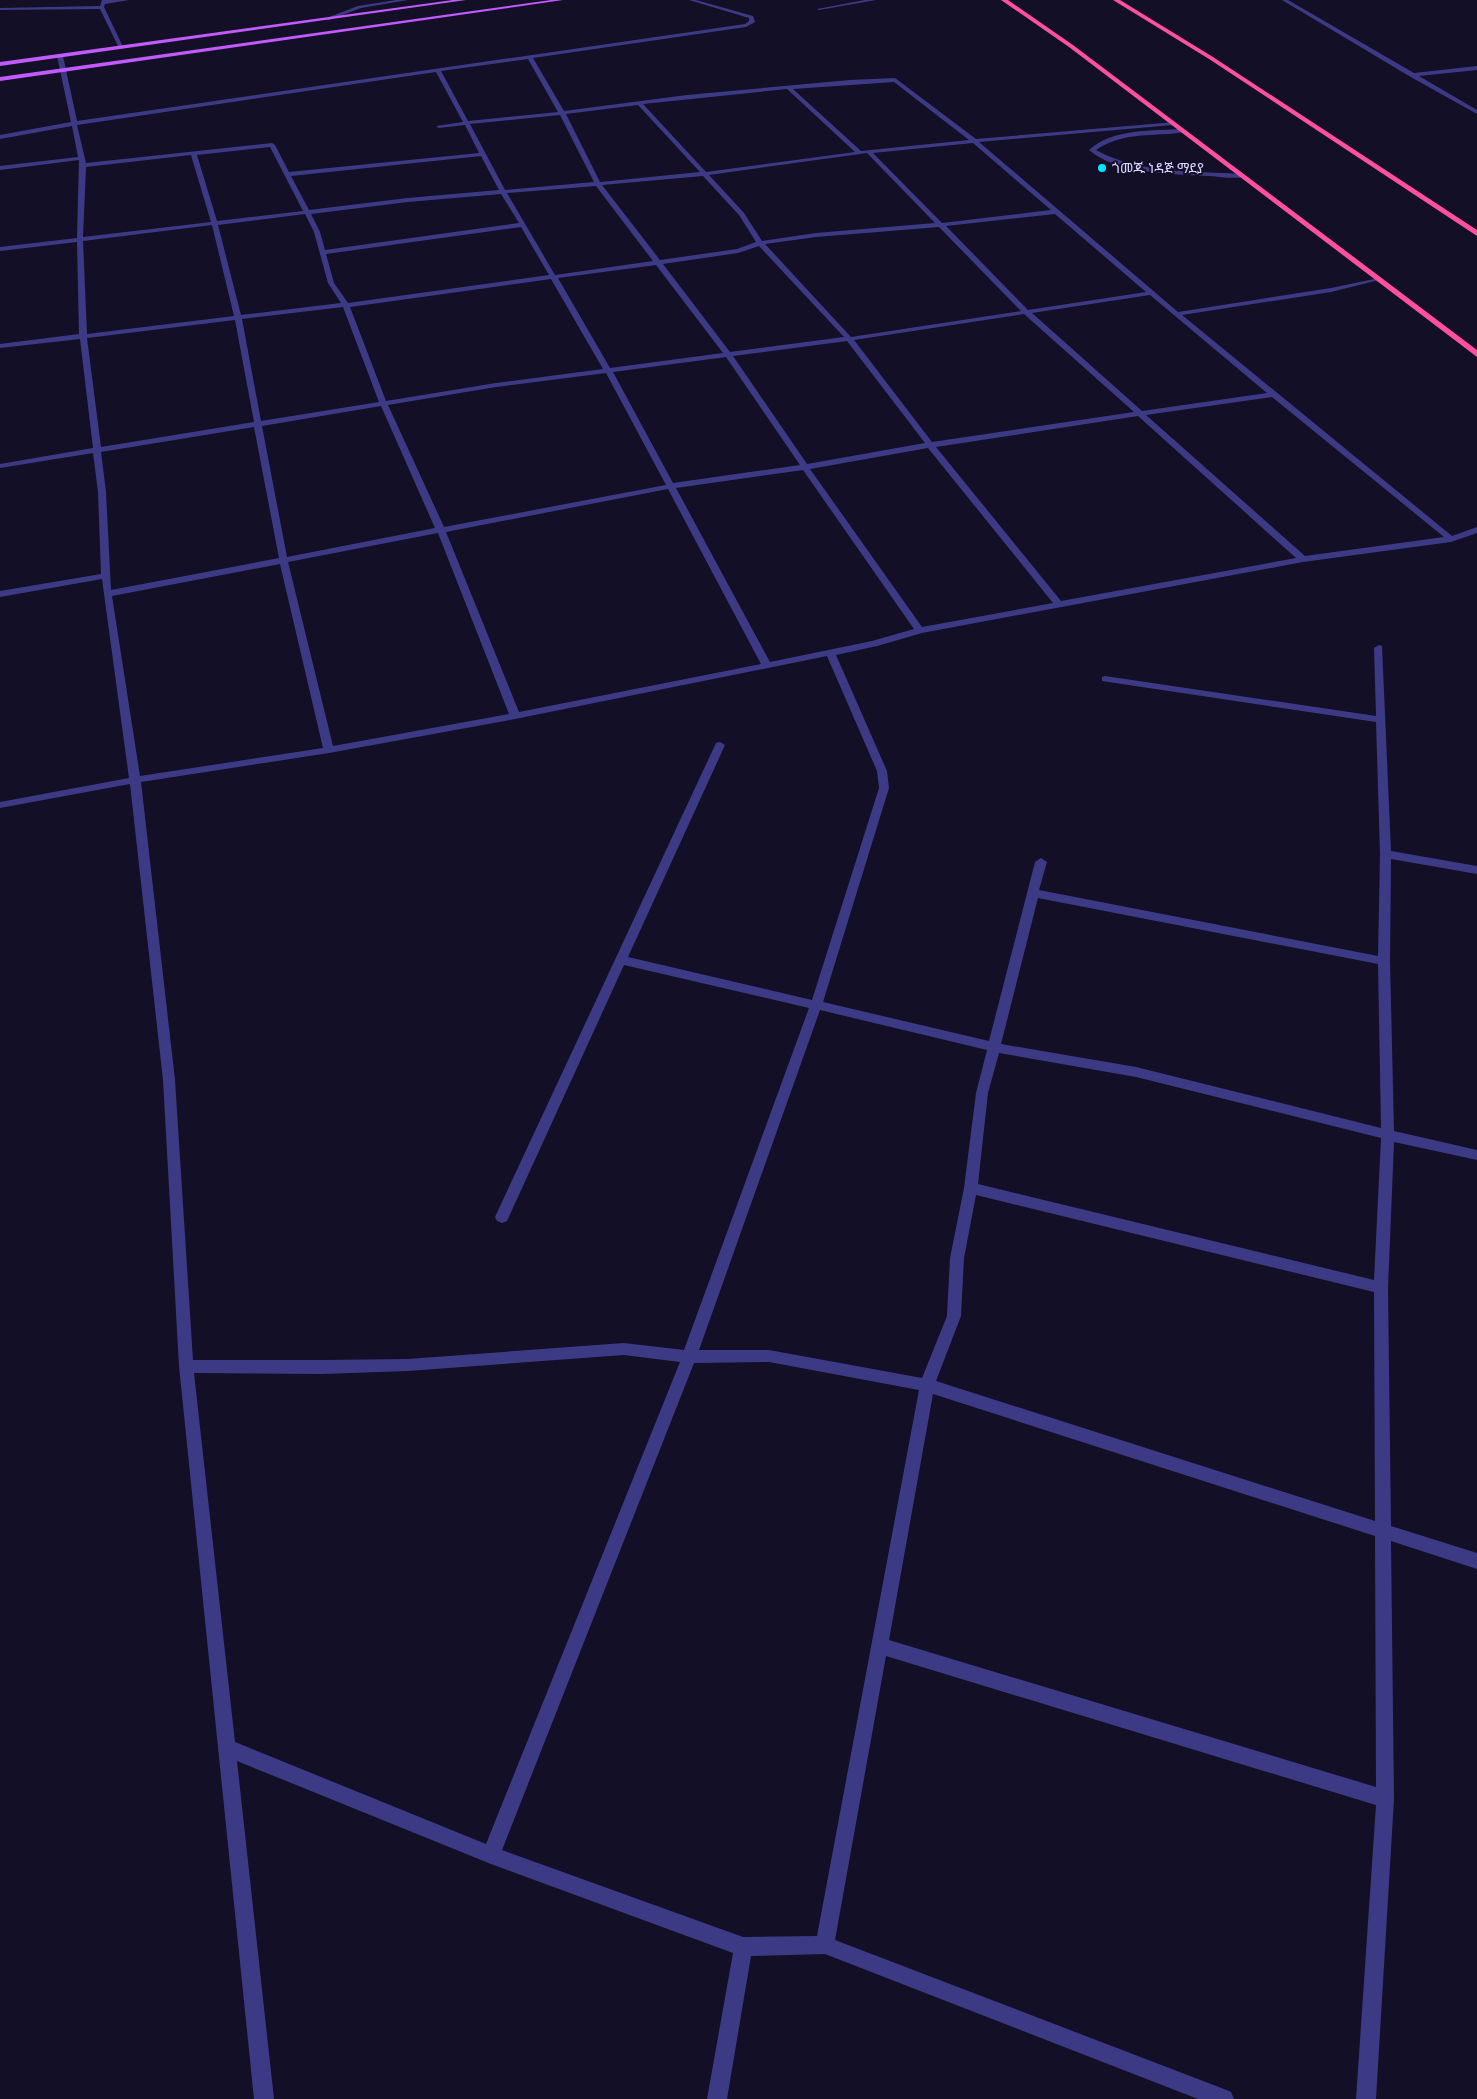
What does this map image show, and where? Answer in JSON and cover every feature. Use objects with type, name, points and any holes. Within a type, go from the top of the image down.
[{"type":"highway","points":[[1004,0],[1071,46],[1477,354]]},
{"type":"highway","points":[[1116,0],[1211,58],[1477,234]]},
{"type":"main road","points":[[0,64],[464,0]]},
{"type":"main road","points":[[0,78],[561,0]]},
{"type":"street","points":[[0,9],[127,0]]},
{"type":"street","points":[[327,19],[360,7],[406,0]]},
{"type":"street","points":[[0,137],[76,124],[439,72],[746,25],[752,22],[751,17],[691,0]]},
{"type":"street","points":[[819,9],[874,0]]},
{"type":"street","points":[[1284,0],[1477,112]]},
{"type":"street","points":[[103,3],[122,48]]},
{"type":"street","points":[[60,56],[76,124],[82,161],[80,241],[83,335],[97,450],[107,594],[135,780],[168,1080],[186,1366],[264,2099]]},
{"type":"street","points":[[530,58],[562,113],[598,184],[729,356],[920,630]]},
{"type":"street","points":[[1411,74],[1477,68]]},
{"type":"street","points":[[439,72],[522,225],[608,370],[767,665]]},
{"type":"street","points":[[438,126],[789,88],[895,80],[973,140],[1176,314],[1451,539]]},
{"type":"street","points":[[789,88],[860,153]]},
{"type":"street","points":[[640,104],[742,214],[760,243],[849,340],[930,445],[1059,604]]},
{"type":"street","points":[[0,249],[80,241],[408,200],[704,174],[973,140],[1173,123]]},
{"type":"street","points":[[1182,131],[1144,134],[1102,141],[1092,150],[1103,158],[1142,168],[1242,176]]},
{"type":"street","points":[[0,168],[272,145],[308,211],[324,252],[331,283],[346,305],[383,403],[440,531],[515,716]]},
{"type":"street","points":[[869,152],[1027,313],[1303,559]]},
{"type":"street","points":[[193,153],[215,224],[238,318],[283,558],[329,750]]},
{"type":"street","points":[[288,174],[484,154]]},
{"type":"street","points":[[0,346],[346,305],[730,253],[760,243],[816,235],[939,225],[1055,212]]},
{"type":"street","points":[[324,252],[522,225]]},
{"type":"street","points":[[1176,314],[1331,290],[1378,279]]},
{"type":"street","points":[[0,466],[383,403],[608,370],[849,340],[1152,293]]},
{"type":"street","points":[[107,594],[283,558],[440,531],[671,486],[1274,394]]},
{"type":"street","points":[[0,805],[135,780],[329,750],[515,716],[874,644],[920,630],[1303,559],[1451,539],[1477,530]]},
{"type":"street","points":[[0,594],[106,576]]},
{"type":"street","points":[[1366,2099],[1385,1799],[1381,1288],[1388,1136],[1384,961],[1386,854],[1380,720],[1380,648]]},
{"type":"street","points":[[491,1856],[689,1357],[816,1005],[884,788],[882,771],[830,653]]},
{"type":"street","points":[[1105,679],[1380,720]]},
{"type":"street","points":[[502,1217],[720,745]]},
{"type":"street","points":[[1386,854],[1477,870]]},
{"type":"street","points":[[825,1946],[927,1385],[954,1316],[957,1258],[970,1188],[978,1121],[993,1047],[1041,862]]},
{"type":"street","points":[[1033,893],[1384,961]]},
{"type":"street","points":[[621,960],[993,1047],[1136,1072],[1388,1136],[1477,1155]]},
{"type":"street","points":[[970,1188],[1381,1288]]},
{"type":"street","points":[[186,1366],[322,1367],[408,1365],[624,1348],[689,1357],[769,1356],[927,1385],[1382,1532],[1477,1560]]},
{"type":"street","points":[[880,1646],[1385,1799]]},
{"type":"street","points":[[227,1748],[491,1856],[743,1947],[825,1946],[1224,2099]]},
{"type":"street","points":[[717,2099],[743,1947]]},
{"type":"place","name":"ጎመጁ ነዳጅ ማደያ","points":[[1102,168]]}]
